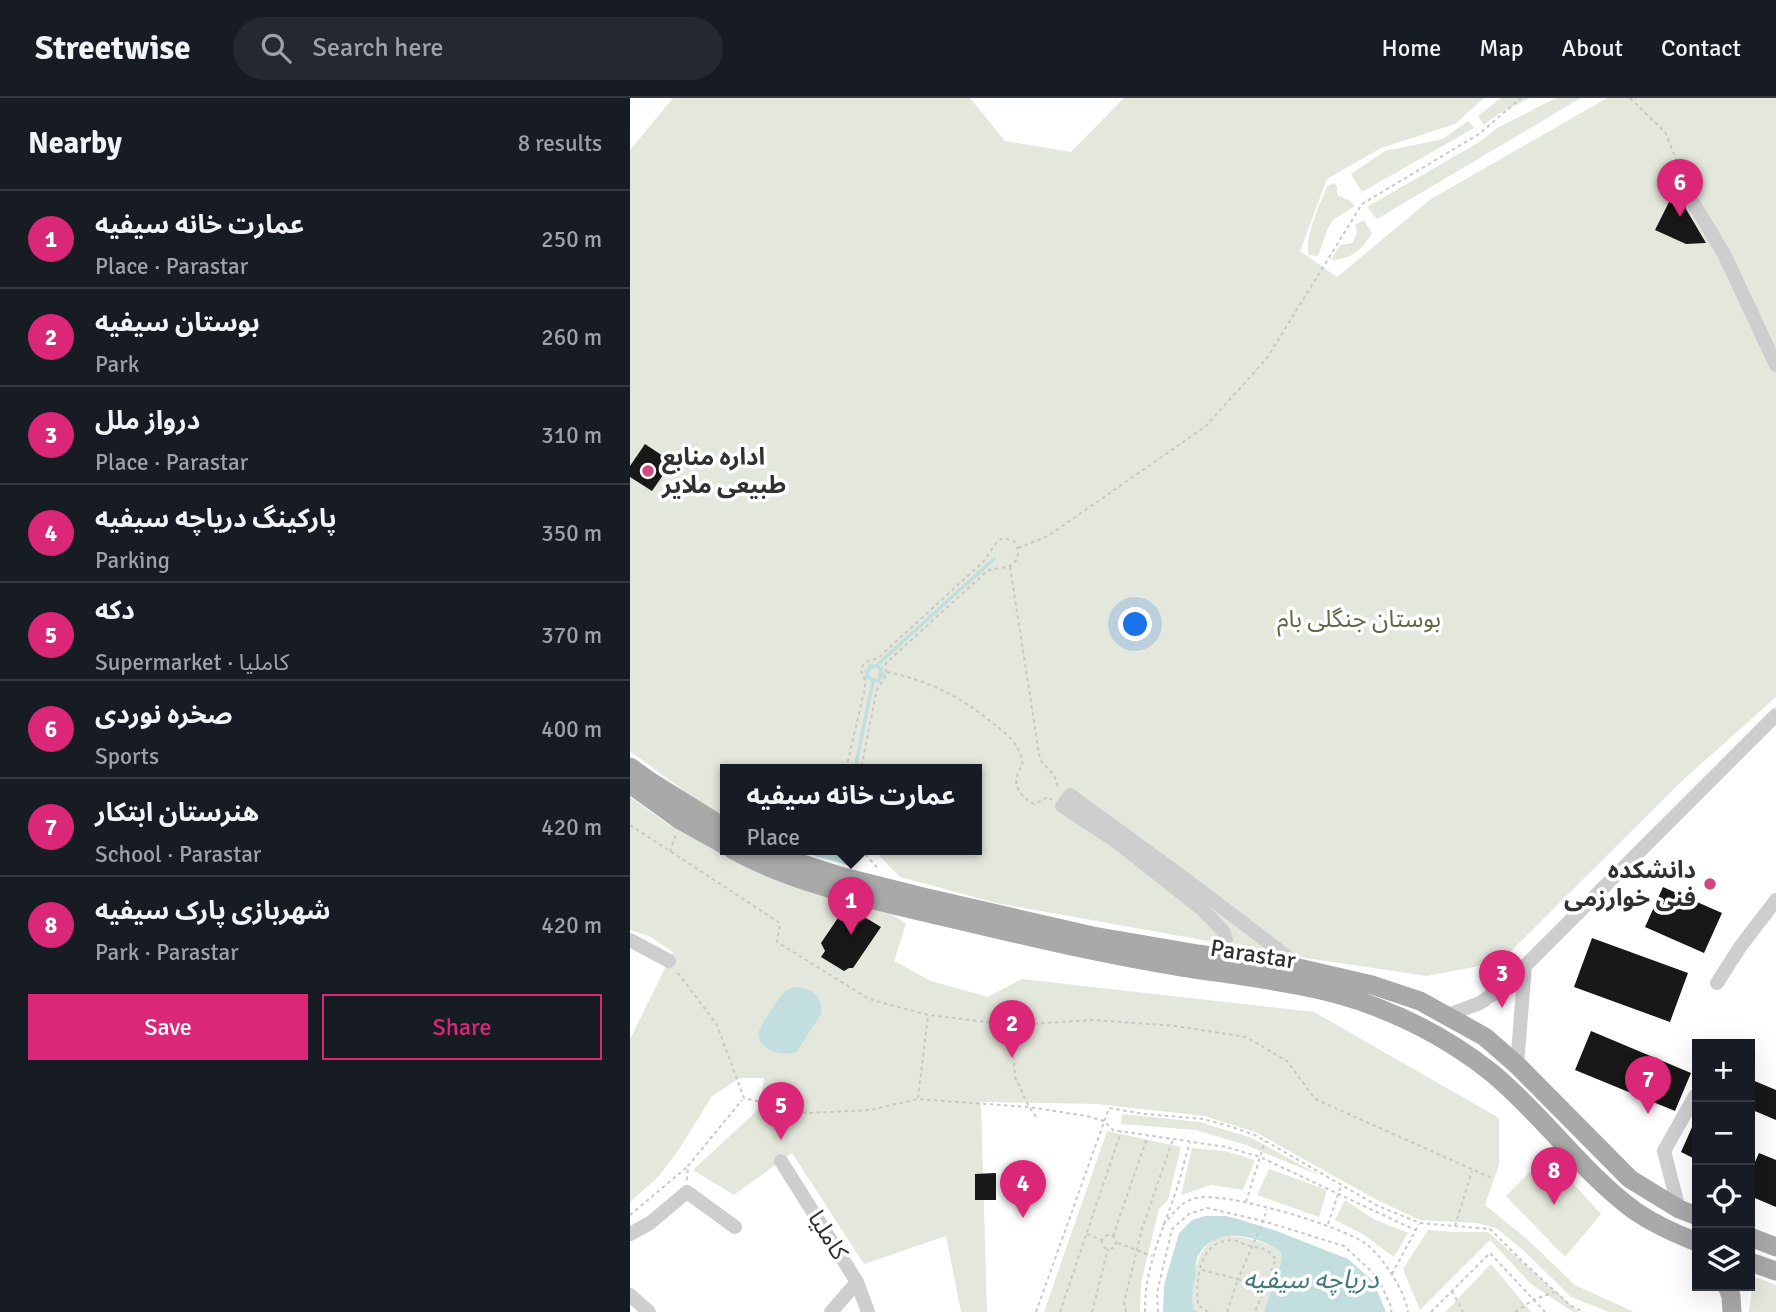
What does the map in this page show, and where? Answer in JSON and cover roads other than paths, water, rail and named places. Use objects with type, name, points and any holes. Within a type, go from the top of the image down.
[{"type":"main road","points":[[630,766],[720,825]]},
{"type":"main road","points":[[630,784],[680,820],[720,842]]},
{"type":"main road","name":"Parastar","points":[[746,855],[800,878],[904,908],[1136,959],[1337,993],[1398,1016],[1450,1043],[1493,1074],[1610,1190],[1636,1211],[1692,1242]]},
{"type":"main road","name":"Parastar","points":[[777,855],[817,869],[941,902],[1093,936],[1303,969],[1372,985],[1420,1001],[1485,1037],[1517,1065],[1630,1179],[1692,1214]]},
{"type":"main road","points":[[1755,1239],[1776,1247]]},
{"type":"main road","points":[[1755,1264],[1776,1271]]},
{"type":"main road","points":[[1729,1291],[1732,1312]]},
{"type":"street","points":[[1694,204],[1724,254],[1776,365]]},
{"type":"street","points":[[1448,1015],[1480,1003],[1507,984],[1776,715]]},
{"type":"street","points":[[1212,956],[1221,949],[1226,940],[1223,931],[1203,910],[1066,800],[1189,882],[1303,969]]},
{"type":"street","points":[[1717,983],[1740,947],[1776,900]]},
{"type":"street","points":[[630,940],[669,961]]},
{"type":"street","points":[[1517,1065],[1525,966]]},
{"type":"street","points":[[1679,1209],[1664,1151],[1692,1101]]},
{"type":"street","name":"کاملیا","points":[[781,1161],[857,1282],[868,1312]]},
{"type":"street","points":[[630,1234],[650,1223],[687,1192],[735,1227]]},
{"type":"street","points":[[831,1312],[857,1282]]},
{"type":"street","points":[[630,1295],[649,1312]]},
{"type":"water","points":[[815,855],[861,856],[851,866]]},
{"type":"water","points":[[794,987],[815,994],[820,1002],[821,1014],[797,1051],[778,1053],[761,1043],[759,1031],[785,991]]},
{"type":"water","name":"دریاچه سیفیه","points":[[1205,1216],[1238,1219],[1348,1259],[1373,1281],[1386,1312],[1264,1312],[1282,1259],[1280,1251],[1247,1237],[1235,1236],[1212,1241],[1197,1259],[1192,1297],[1194,1309],[1198,1312],[1163,1312],[1164,1285],[1179,1233],[1192,1220]]},
{"type":"waterway","points":[[877,665],[994,559]]},
{"type":"waterway","points":[[870,665],[882,668],[880,672],[884,675],[880,676],[879,681],[866,677],[870,665]]},
{"type":"waterway","points":[[856,764],[873,681]]},
{"type":"place","name":"صخره نوردی","points":[[1680,217]]},
{"type":"place","name":"اداره منابع طبیعی ملایر","points":[[648,471]]},
{"type":"place","name":"دانشکده فنی خوارزمی","points":[[1710,884]]},
{"type":"place","name":"عمارت خانه سیفیه","points":[[851,935]]},
{"type":"place","name":"درواز ملل","points":[[1502,1008]]},
{"type":"place","name":"بوستان سیفیه","points":[[1012,1058]]},
{"type":"place","name":"هنرستان ابتکار","points":[[1648,1114]]},
{"type":"place","name":"دکه","points":[[781,1140]]},
{"type":"place","name":"شهربازی پارک سیفیه","points":[[1554,1205]]},
{"type":"place","name":"پارکینگ دریاچه سیفیه","points":[[1023,1218]]},
{"type":"park label","name":"بوستان جنگلی بام","points":[[1359,619]]}]
